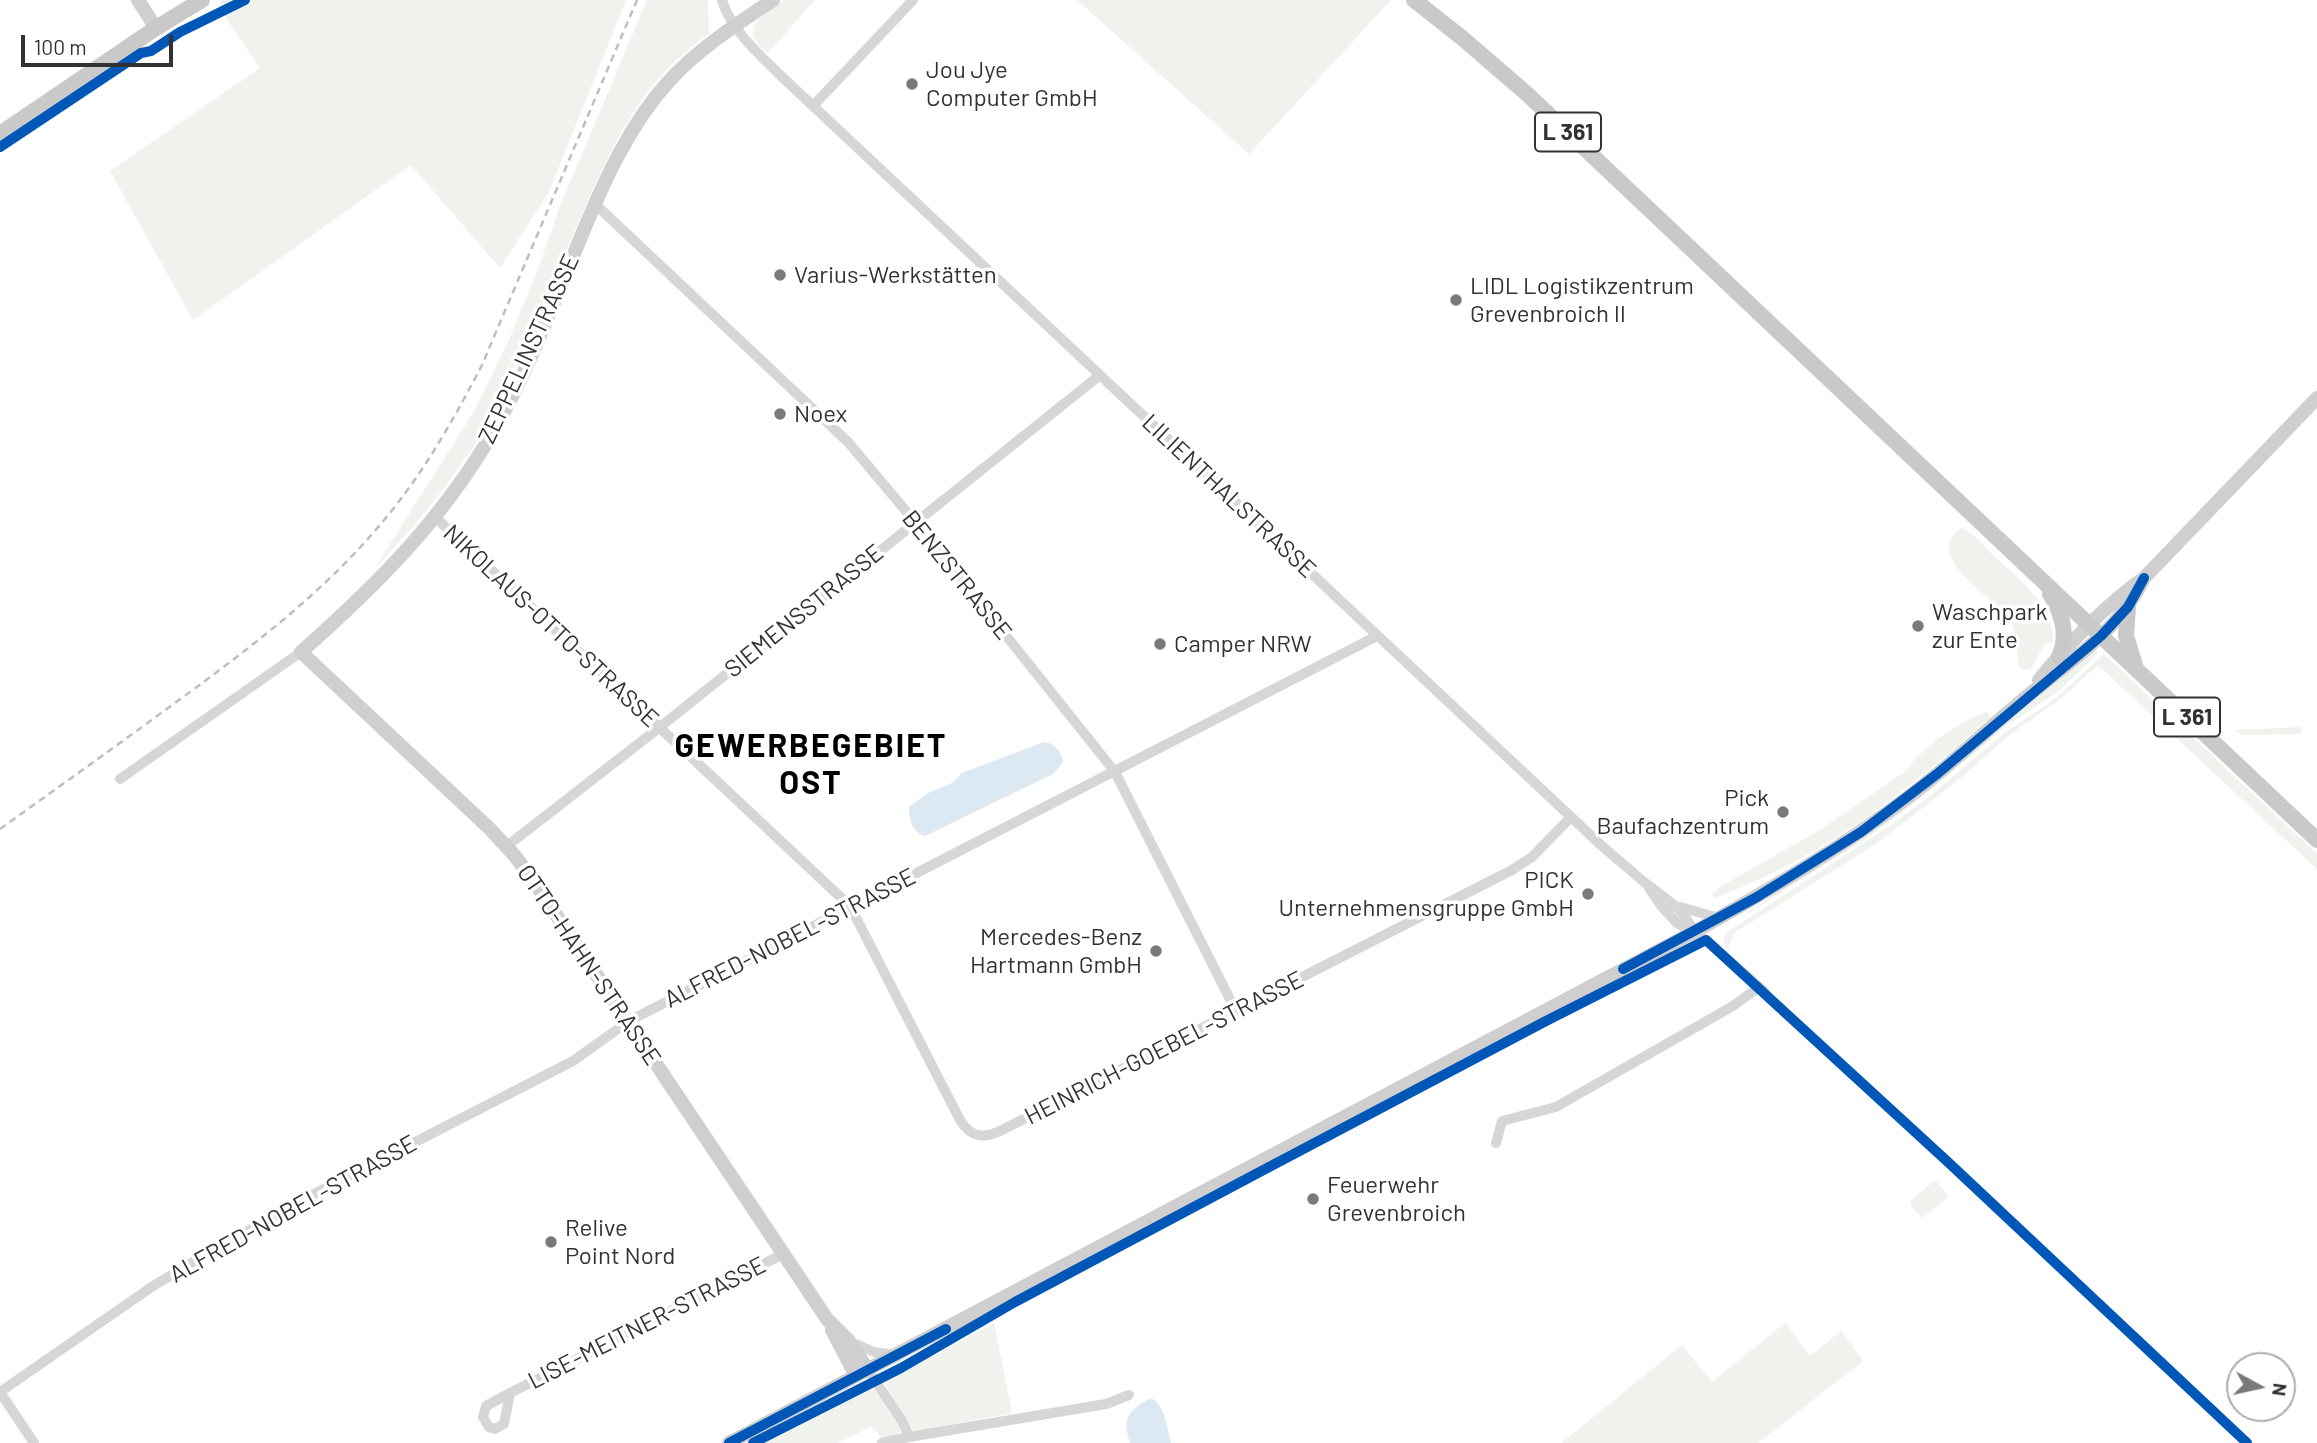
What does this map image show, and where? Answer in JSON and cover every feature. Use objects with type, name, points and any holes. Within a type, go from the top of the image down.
[{"type":"main road","points":[[0,134],[202,0]]},
{"type":"main road","name":"L 361","points":[[1414,0],[1526,93],[2317,840]]},
{"type":"main road","name":"L 361","points":[[2042,580],[2063,623],[2064,640],[2059,657]]},
{"type":"main road","name":"L 361","points":[[2128,607],[2126,636],[2138,670]]},
{"type":"street","points":[[138,0],[156,28]]},
{"type":"street","name":"LILIENTHALSTRASSE","points":[[722,0],[735,26],[813,106],[1571,817],[1647,885],[1676,905],[1688,919],[1694,932]]},
{"type":"street","name":"ZEPPELINSTRASSE","points":[[120,779],[301,652],[382,577],[436,519],[470,470],[508,405],[595,204],[628,138],[657,95],[681,69],[773,0]]},
{"type":"street","points":[[813,106],[913,0]]},
{"type":"street","name":"BENZSTRASSE","points":[[595,204],[858,454],[1115,772],[1236,1011]]},
{"type":"street","name":"SIEMENSSTRASSE","points":[[507,846],[1100,375]]},
{"type":"street","points":[[729,1443],[1694,932],[1794,875],[1887,813],[1953,761],[2025,697],[2096,631],[2126,592],[2144,578],[2317,398]]},
{"type":"street","name":"NIKOLAUS-OTTO-STRASSE","points":[[436,519],[850,906]]},
{"type":"street","points":[[2025,697],[2059,657],[2128,607],[2144,578]]},
{"type":"street","name":"ALFRED-NOBEL-STRASSE","points":[[0,1392],[153,1286],[193,1262],[314,1194],[573,1061],[629,1021],[1377,636]]},
{"type":"street","name":"OTTO-HAHN-STRASSE","points":[[301,652],[507,846],[629,1021],[862,1373]]},
{"type":"street","name":"HEINRICH-GOEBEL-STRASSE","points":[[850,906],[960,1120],[967,1130],[977,1136],[988,1136],[1512,870],[1532,857],[1571,817]]},
{"type":"street","name":"LILIENTHALSTRASSE","points":[[1496,1143],[1502,1121],[1556,1107],[1762,990],[1694,932],[1669,916],[1647,885]]},
{"type":"street","name":"LILIENTHALSTRASSE","points":[[1676,905],[1719,918]]},
{"type":"street","name":"LISE-MEITNER-STRASSE","points":[[510,1393],[783,1254]]},
{"type":"street","name":"OTTO-HAHN-STRASSE","points":[[827,1319],[849,1341],[874,1352],[897,1354]]},
{"type":"street","name":"OTTO-HAHN-STRASSE","points":[[849,1341],[862,1373]]},
{"type":"street","points":[[862,1373],[902,1421],[909,1437]]},
{"type":"street","points":[[0,1392],[34,1443]]},
{"type":"street","points":[[882,1443],[1107,1404],[1129,1395]]},
{"type":"shaded area","points":[[222,0],[626,0],[549,192],[500,268],[411,165],[193,320],[110,171],[260,68],[221,11]]},
{"type":"shaded area","points":[[647,0],[708,0],[709,34],[661,76],[625,125],[476,443],[435,500],[373,571],[473,413],[508,342],[560,206]]},
{"type":"shaded area","points":[[784,0],[815,0],[768,53],[754,37],[756,23]]},
{"type":"shaded area","points":[[1077,0],[1391,0],[1249,154]]},
{"type":"shaded area","points":[[1962,528],[1974,536],[2032,592],[2047,615],[2053,642],[2044,645],[2031,668],[2023,670],[2019,667],[2014,629],[2005,614],[1955,565],[1949,552],[1951,539]]},
{"type":"shaded area","points":[[2095,651],[2099,652],[2059,691],[2009,724],[1903,812],[1741,918],[1915,793],[2016,714],[2078,661]]},
{"type":"shaded area","points":[[2104,654],[2317,854],[2317,869],[2098,665],[2059,700],[2012,733],[1906,821],[1871,847],[1734,933],[1727,950],[1725,948],[1726,933],[1889,826],[1931,795],[2004,733],[2055,699]]},
{"type":"shaded area","points":[[1987,712],[1991,717],[1926,772],[1861,821],[1791,864],[1714,898],[1712,894],[1723,885],[1820,830],[1907,770],[1922,752],[1942,736]]},
{"type":"shaded area","points":[[2301,727],[2301,734],[2242,735],[2236,730]]},
{"type":"shaded area","points":[[1044,742],[1054,746],[1062,758],[1063,762],[1053,774],[925,836],[914,828],[909,807],[928,793],[952,783],[962,773]]},
{"type":"shaded area","points":[[1935,1180],[1949,1197],[1921,1217],[1910,1204],[1911,1200]]},
{"type":"shaded area","points":[[994,1323],[1012,1413],[912,1432],[884,1382]]},
{"type":"shaded area","points":[[1785,1323],[1810,1356],[1841,1331],[1863,1361],[1758,1443],[1561,1443],[1682,1345],[1712,1382]]},
{"type":"shaded area","points":[[869,1388],[874,1389],[900,1428],[899,1434],[883,1441],[871,1427],[837,1443],[764,1443]]},
{"type":"shaded area","points":[[1151,1398],[1162,1411],[1171,1443],[1130,1443],[1127,1427],[1129,1416]]},
{"type":"railway","points":[[0,829],[258,640],[343,566],[393,509],[441,439],[482,365],[637,0]]},
{"type":"cycle path","points":[[0,147],[141,53],[151,51],[180,32],[245,0]]},
{"type":"cycle path","points":[[1623,969],[1757,897],[1861,832],[1937,774],[2101,636],[2128,607],[2144,578]]},
{"type":"cycle path","points":[[753,1443],[901,1368],[1015,1302],[1254,1175],[1706,940],[1949,1163],[2247,1443]]},
{"type":"cycle path","points":[[729,1443],[946,1329]]},
{"type":"place","name":"Jou Jye Computer GmbH","points":[[912,84]]},
{"type":"place","name":"Varius-Werkstätten","points":[[780,275]]},
{"type":"place","name":"LIDL Logistikzentrum Grevenbroich II","points":[[1456,300]]},
{"type":"place","name":"Noex","points":[[780,414]]},
{"type":"place","name":"Waschpark zur Ente","points":[[1918,626]]},
{"type":"place","name":"Camper NRW","points":[[1160,644]]},
{"type":"place","name":"Pick Baufachzentrum","points":[[1783,812]]},
{"type":"place","name":"PICK Unternehmensgruppe GmbH","points":[[1588,894]]},
{"type":"place","name":"Mercedes-Benz Hartmann GmbH","points":[[1156,951]]},
{"type":"place","name":"Feuerwehr Grevenbroich","points":[[1313,1199]]},
{"type":"place","name":"Relive Point Nord","points":[[551,1242]]},
{"type":"district","name":"GEWERBEGEBIET OST","points":[[811,764]]}]
